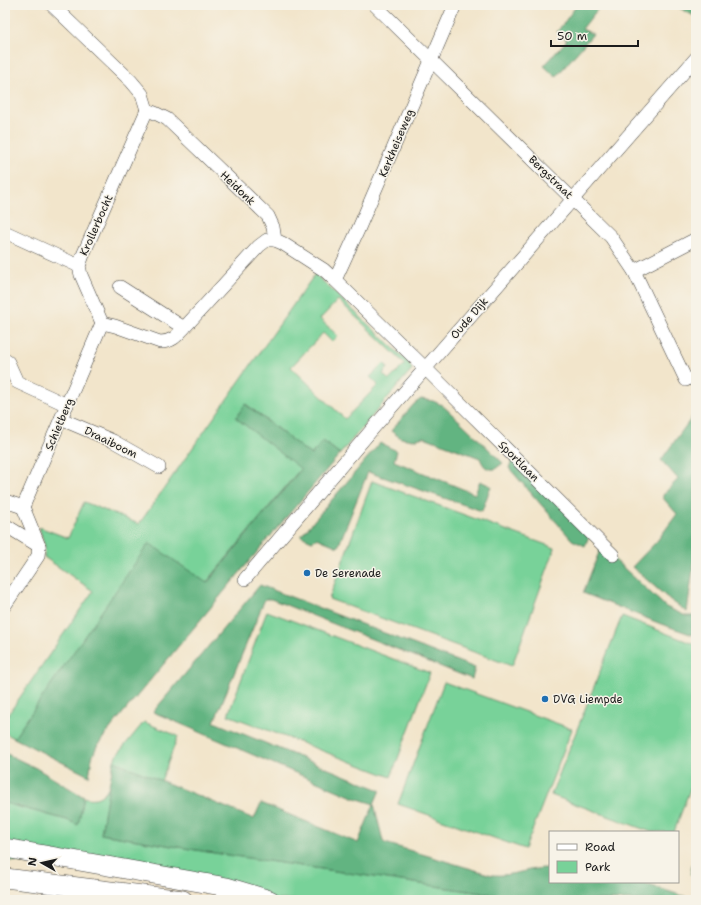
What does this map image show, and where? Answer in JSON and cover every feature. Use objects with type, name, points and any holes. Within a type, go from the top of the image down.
[{"type":"highway","points":[[5,848],[227,887],[270,900]]},
{"type":"highway","points":[[5,878],[183,900]]},
{"type":"street","points":[[52,5],[131,81],[142,94],[147,110]]},
{"type":"street","name":"Bergstraat","points":[[374,5],[611,237],[634,271],[686,380]]},
{"type":"street","name":"Kerkheiseweg","points":[[335,280],[455,5]]},
{"type":"street","name":"Oude Dijk","points":[[245,579],[426,368],[696,58]]},
{"type":"street","name":"Heidonk","points":[[147,110],[167,119],[268,216],[273,227],[275,240]]},
{"type":"street","name":"Krollerbocht","points":[[102,323],[80,275],[79,266],[147,110]]},
{"type":"street","points":[[5,232],[79,266]]},
{"type":"street","points":[[634,271],[696,238]]},
{"type":"street","points":[[102,323],[116,326],[160,342],[168,342],[184,328],[259,246],[267,240],[275,240],[324,270],[426,368]]},
{"type":"street","points":[[120,288],[184,328]]},
{"type":"street","name":"Schietberg","points":[[23,507],[102,323]]},
{"type":"street","points":[[5,360],[8,362],[17,382],[67,405]]},
{"type":"street","name":"Sportlaan","points":[[426,368],[613,555]]},
{"type":"street","name":"Draaiboom","points":[[61,420],[113,441],[159,466]]},
{"type":"street","points":[[5,501],[23,507],[38,546],[38,556],[5,605]]},
{"type":"street","points":[[5,525],[38,546]]},
{"type":"green space","points":[[577,5],[601,5],[582,29],[593,34],[556,77],[544,66],[567,40],[557,32]]},
{"type":"green space","points":[[674,5],[696,5],[696,17]]},
{"type":"green space","points":[[315,274],[408,362],[412,369],[340,454],[323,441],[311,455],[246,404],[236,418],[301,468],[206,583],[149,544],[14,738],[5,733],[5,719],[93,591],[44,557],[45,547],[39,527],[68,538],[84,502],[139,524]],"holes":[[[338,300],[405,364],[389,380],[383,374],[388,368],[384,363],[370,377],[378,385],[345,419],[291,367],[323,333],[332,342],[338,336],[320,319]]]},
{"type":"green space","points":[[421,399],[433,401],[442,405],[503,463],[495,469],[489,469],[484,465],[480,458],[424,437],[413,440],[401,438],[391,431],[414,404]]},
{"type":"green space","points":[[245,404],[311,455],[323,441],[340,454],[113,725],[97,746],[92,758],[89,776],[14,738],[149,543],[207,583],[301,469],[236,418]]},
{"type":"green space","points":[[695,413],[696,547],[687,612],[669,599],[632,567],[657,541],[677,514],[663,498],[663,495],[678,479],[661,460]]},
{"type":"green space","points":[[380,443],[397,451],[394,461],[475,494],[480,481],[491,486],[482,511],[368,472],[338,547],[317,538],[312,541],[301,536]]},
{"type":"green space","points":[[513,457],[589,536],[585,546],[572,540],[509,468]]},
{"type":"green space","points":[[372,481],[555,548],[512,666],[329,599]]},
{"type":"green space","points":[[601,547],[666,607],[686,616],[696,616],[696,636],[661,624],[583,593]]},
{"type":"green space","points":[[260,585],[475,668],[472,679],[271,599],[265,599],[214,722],[380,790],[374,804],[355,798],[153,712]]},
{"type":"green space","points":[[267,611],[430,673],[391,777],[228,715]]},
{"type":"green space","points":[[622,616],[696,645],[696,773],[674,831],[648,831],[551,795]]},
{"type":"green space","points":[[444,682],[572,729],[525,849],[398,804]]},
{"type":"green space","points":[[144,722],[178,736],[161,781],[114,761],[116,756]]},
{"type":"green space","points":[[5,753],[36,768],[84,797],[78,825],[67,820],[5,803]]},
{"type":"green space","points":[[114,761],[254,819],[261,803],[358,843],[374,804],[383,841],[385,843],[492,875],[507,875],[535,869],[549,868],[549,883],[642,883],[696,900],[528,900],[208,852],[101,834]]},
{"type":"green space","points":[[109,785],[101,834],[208,852],[528,900],[272,900],[5,846],[5,803],[78,824],[84,797],[100,797]]},
{"type":"green space","points":[[696,847],[696,876],[690,874]]},
{"type":"green space","points":[[5,853],[94,872],[5,860]]},
{"type":"place","name":"De Serenade","points":[[307,573]]},
{"type":"place","name":"DVG Liempde","points":[[545,699]]}]
